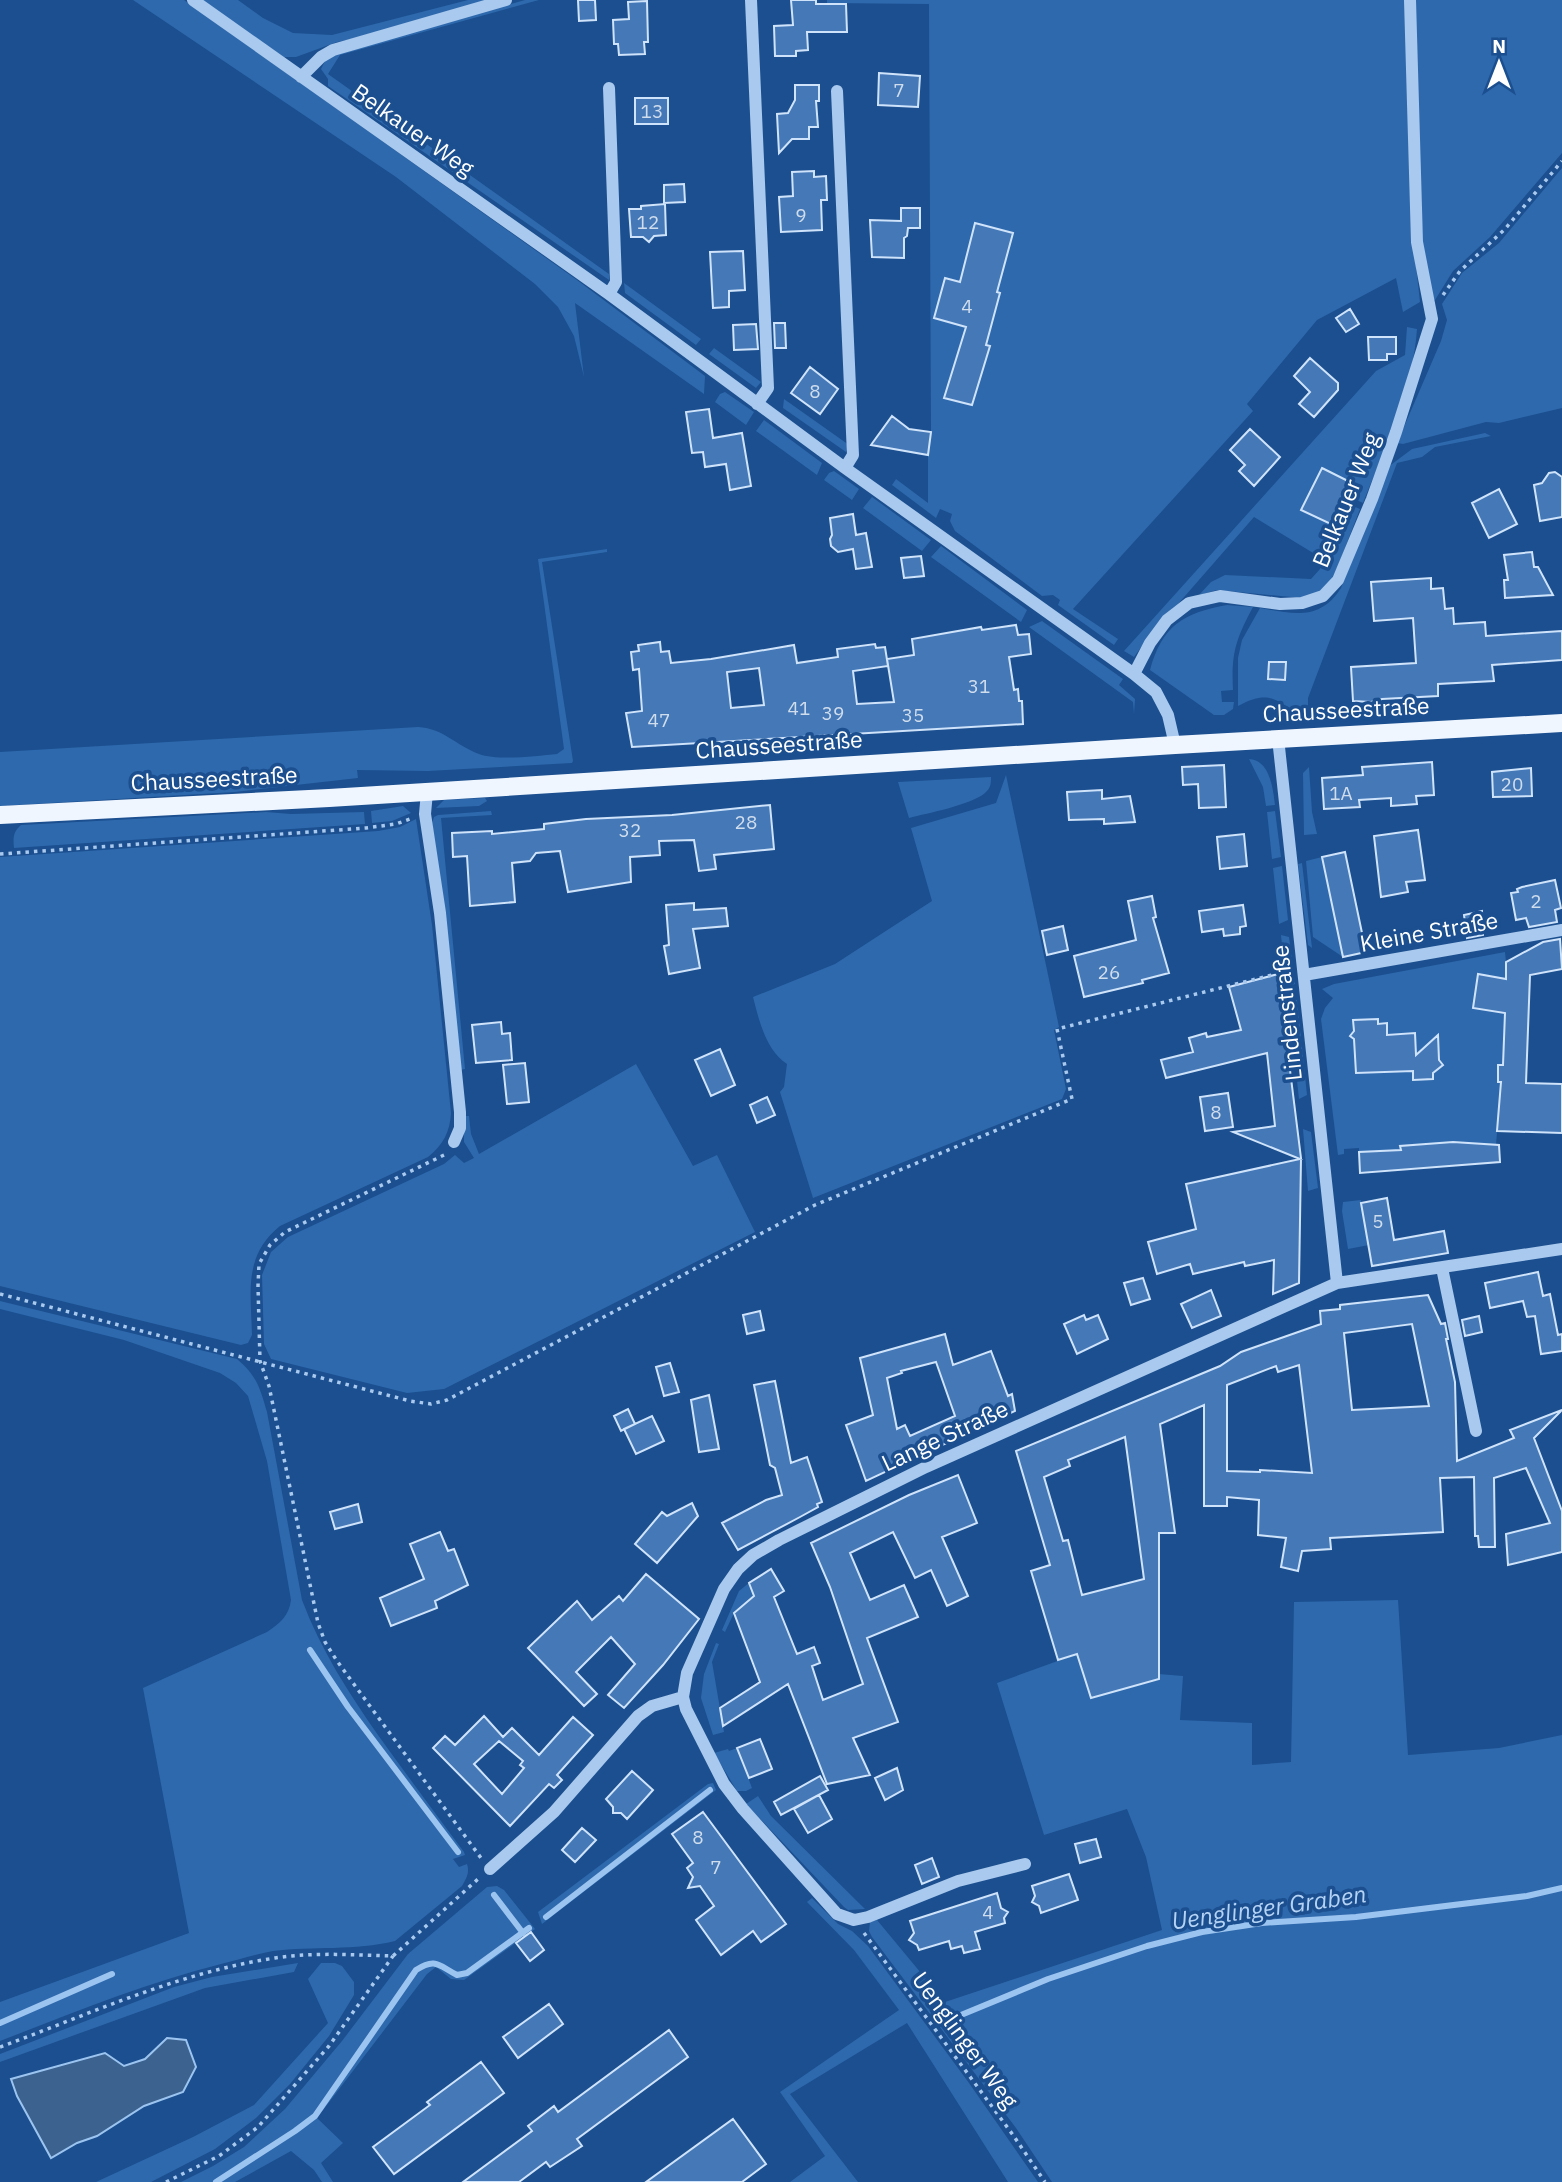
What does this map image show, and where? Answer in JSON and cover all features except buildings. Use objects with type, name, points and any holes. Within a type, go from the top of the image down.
[{"type":"main road","name":"Chausseestraße","points":[[0,815],[1562,723]]},
{"type":"street","name":"Belkauer Weg","points":[[193,0],[609,295],[845,468],[1134,674],[1156,692],[1168,715],[1175,745]]},
{"type":"street","points":[[301,77],[321,57],[333,50],[506,0]]},
{"type":"street","points":[[1410,0],[1417,242],[1432,319]]},
{"type":"street","points":[[751,1],[768,388],[757,404]]},
{"type":"street","points":[[609,88],[616,282],[609,295]]},
{"type":"street","points":[[837,91],[853,455],[845,468]]},
{"type":"street","name":"Belkauer Weg","points":[[1134,674],[1150,643],[1167,620],[1189,603],[1220,596],[1280,604],[1302,603],[1323,596],[1338,580],[1372,499],[1432,319]]},
{"type":"street","name":"Lindenstraße","points":[[1278,738],[1338,1283]]},
{"type":"street","points":[[426,792],[425,814],[440,913],[460,1112],[460,1128],[454,1142]]},
{"type":"street","name":"Kleine Straße","points":[[1303,971],[1562,930]]},
{"type":"street","name":"Lange Straße","points":[[683,1697],[687,1673],[724,1589],[738,1569],[753,1555],[779,1539],[926,1467],[1338,1283],[1562,1249]]},
{"type":"street","points":[[1442,1268],[1476,1431]]},
{"type":"street","points":[[489,1869],[554,1812],[638,1716],[652,1706],[683,1697],[686,1709],[724,1784],[837,1914],[855,1920],[868,1917],[958,1881],[1025,1864]]},
{"type":"path","points":[[1432,319],[1441,297],[1460,271],[1505,229],[1562,161]]},
{"type":"path","points":[[0,854],[366,828],[396,824],[425,814]]},
{"type":"path","points":[[0,1294],[410,1401],[431,1404],[447,1399],[815,1205],[1072,1099],[1057,1029],[1303,971]]},
{"type":"path","points":[[166,2182],[219,2156],[258,2127],[330,2046],[393,1956],[489,1869],[325,1642],[318,1623],[269,1386],[260,1361],[259,1264],[270,1245],[285,1231],[444,1156],[454,1142]]},
{"type":"path","name":"Uenglinger Weg","points":[[855,1920],[1045,2182]]},
{"type":"path","points":[[0,2047],[171,1983],[218,1969],[301,1956],[393,1956]]},
{"type":"shaded area","points":[[133,0],[184,0],[577,280],[705,376],[704,394],[575,303],[584,377],[574,336],[558,307],[535,284],[396,177]]},
{"type":"shaded area","points":[[201,0],[238,0],[263,18],[293,33],[332,35],[468,0],[490,0],[337,42],[296,57],[284,57]]},
{"type":"shaded area","points":[[525,0],[539,0],[340,55],[328,74],[609,274],[609,280],[328,86],[328,79],[321,69],[326,59],[337,53]]},
{"type":"shaded area","points":[[827,0],[1405,0],[1415,257],[1420,302],[1403,312],[1396,278],[1317,320],[1247,404],[1253,411],[1073,609],[1118,639],[1114,645],[1058,605],[1060,600],[1053,595],[1042,596],[955,531],[950,521],[952,514],[940,509],[936,518],[892,485],[896,479],[928,503],[931,432],[929,4],[827,3]]},
{"type":"shaded area","points":[[1414,0],[1562,0],[1562,153],[1490,237],[1453,271],[1435,300],[1430,298],[1423,256]]},
{"type":"shaded area","points":[[1562,168],[1562,408],[1499,423],[1486,422],[1403,444],[1397,443],[1441,341],[1447,320],[1442,304],[1462,273],[1499,243]]},
{"type":"shaded area","points":[[624,283],[701,339],[696,345],[625,293]]},
{"type":"shaded area","points":[[1407,327],[1417,329],[1410,374],[1397,418],[1363,503],[1350,497],[1355,485],[1322,468],[1301,509],[1335,526],[1346,503],[1360,509],[1331,580],[1320,592],[1302,598],[1217,590],[1199,595],[1211,582],[1225,575],[1311,579],[1320,569],[1323,559],[1254,517],[1178,604],[1165,614],[1134,657],[1124,651],[1376,371],[1405,355]]},
{"type":"shaded area","points":[[714,348],[761,382],[756,388],[709,354]]},
{"type":"shaded area","points":[[725,392],[754,412],[746,425],[715,402],[720,394]]},
{"type":"shaded area","points":[[784,399],[849,445],[846,452],[783,408]]},
{"type":"shaded area","points":[[764,420],[822,463],[817,475],[756,431]]},
{"type":"shaded area","points":[[1485,433],[1491,436],[1435,447],[1422,457],[1397,463],[1308,698],[1308,713],[1270,698],[1251,700],[1238,706],[1238,658],[1242,640],[1260,608],[1305,613],[1324,606],[1333,599],[1341,588],[1388,467],[1412,449]]},
{"type":"shaded area","points":[[834,471],[859,489],[852,500],[824,480]]},
{"type":"shaded area","points":[[872,497],[931,540],[922,551],[863,508]]},
{"type":"shaded area","points":[[941,546],[1027,610],[1021,622],[931,557]]},
{"type":"shaded area","points":[[607,549],[607,552],[542,562],[572,763],[428,771],[357,770],[358,778],[235,792],[0,806],[0,752],[418,727],[436,731],[487,756],[557,754],[564,749],[538,559]]},
{"type":"shaded area","points":[[1227,605],[1253,607],[1236,647],[1233,690],[1221,691],[1222,702],[1234,702],[1233,709],[1224,715],[1214,715],[1150,670],[1161,642],[1176,624],[1198,612]]},
{"type":"shaded area","points":[[1042,621],[1123,679],[1119,685],[1135,699],[1134,714],[1133,702],[1029,627]]},
{"type":"shaded area","points":[[1249,759],[1262,764],[1266,770],[1275,805],[1266,806],[1263,787]]},
{"type":"shaded area","points":[[1309,767],[1312,812],[1317,834],[1304,835],[1303,773]]},
{"type":"shaded area","points":[[1006,775],[1059,1027],[1054,1030],[1066,1089],[1062,1099],[813,1198],[780,1092],[784,1087],[787,1064],[769,1043],[753,997],[835,964],[932,901],[911,828],[996,803]]},
{"type":"shaded area","points":[[991,777],[991,783],[985,793],[970,801],[909,818],[898,782]]},
{"type":"shaded area","points":[[485,798],[487,801],[479,806],[436,808],[444,800]]},
{"type":"shaded area","points":[[403,806],[411,813],[392,821],[372,823],[371,811]]},
{"type":"shaded area","points":[[491,811],[492,815],[441,818],[465,1069],[460,1070],[432,823],[438,815]]},
{"type":"shaded area","points":[[1275,811],[1281,857],[1272,859],[1267,812]]},
{"type":"shaded area","points":[[266,812],[364,812],[365,824],[14,848],[14,835],[21,825]]},
{"type":"shaded area","points":[[416,819],[432,925],[451,1113],[445,1138],[438,1148],[428,1157],[280,1226],[268,1238],[260,1250],[252,1276],[252,1335],[248,1343],[241,1345],[0,1286],[0,857],[378,831],[400,827]]},
{"type":"shaded area","points":[[1322,857],[1343,957],[1313,937],[1306,861]]},
{"type":"shaded area","points":[[1302,863],[1312,948],[1308,945],[1298,864]]},
{"type":"shaded area","points":[[1282,866],[1288,920],[1279,924],[1273,868]]},
{"type":"shaded area","points":[[1281,935],[1289,937],[1295,984],[1286,987]]},
{"type":"shaded area","points":[[1505,952],[1503,1065],[1498,1065],[1498,1082],[1501,1082],[1496,1145],[1400,1147],[1400,1150],[1359,1152],[1359,1148],[1344,1149],[1344,1154],[1338,1155],[1321,1019],[1333,998],[1322,989],[1334,984]]},
{"type":"shaded area","points":[[1288,999],[1297,1000],[1307,1095],[1299,1099]]},
{"type":"shaded area","points":[[636,1064],[693,1166],[717,1155],[755,1232],[444,1389],[407,1393],[271,1359],[264,1344],[262,1275],[271,1252],[288,1237],[444,1164],[455,1155],[464,1163],[474,1158],[464,1142],[464,1116],[469,1116],[471,1134],[479,1154]]},
{"type":"shaded area","points":[[1303,1129],[1311,1132],[1318,1188],[1308,1191]]},
{"type":"shaded area","points":[[1361,1200],[1369,1245],[1348,1249],[1343,1202]]},
{"type":"shaded area","points":[[0,1301],[237,1359],[253,1377],[267,1412],[302,1600],[309,1618],[356,1703],[465,1855],[453,1859],[459,1867],[467,1864],[468,1867],[462,1886],[395,1941],[365,1946],[273,1951],[254,1955],[137,1989],[0,2041],[0,2002],[189,1933],[143,1688],[267,1632],[283,1619],[291,1600],[267,1461],[248,1396],[236,1383],[220,1373],[124,1340],[0,1309]]},
{"type":"shaded area","points":[[749,1583],[754,1596],[734,1613],[725,1632],[722,1630],[739,1591]]},
{"type":"shaded area","points":[[1398,1600],[1408,1755],[1499,1748],[1562,1735],[1562,2182],[1052,2182],[1016,2128],[869,1931],[870,1922],[877,1920],[945,2002],[1162,1930],[1146,1857],[1127,1809],[1044,1835],[997,1683],[1077,1654],[1091,1698],[1159,1680],[1159,1674],[1183,1676],[1180,1720],[1252,1723],[1252,1765],[1291,1762],[1294,1602]]},
{"type":"shaded area","points":[[716,1643],[719,1644],[712,1662],[724,1732],[713,1735],[701,1698],[704,1674]]},
{"type":"shaded area","points":[[737,1748],[752,1788],[746,1791],[737,1791],[714,1753]]},
{"type":"shaded area","points":[[713,1783],[716,1790],[542,1924],[538,1912],[708,1784]]},
{"type":"shaded area","points":[[758,1796],[771,1816],[865,1909],[848,1910],[844,1907],[746,1804]]},
{"type":"shaded area","points":[[497,1886],[504,1890],[535,1929],[464,1980],[451,1979],[436,1967],[427,1974],[317,2118],[343,2143],[321,2163],[333,2182],[322,2182],[314,2170],[291,2151],[235,2182],[181,2182],[244,2147],[285,2109],[342,2041],[408,1954],[487,1887]]},
{"type":"shaded area","points":[[812,1898],[838,1924],[852,1931],[868,1946],[1038,2182],[1008,2182],[907,2023],[790,2094],[858,2182],[790,2182],[825,2156],[780,2092],[899,2010],[854,1950],[807,1902]]},
{"type":"shaded area","points":[[298,1963],[294,1972],[205,1988],[0,2062],[0,2054],[174,1987],[212,1977]]},
{"type":"shaded area","points":[[321,1963],[342,1966],[354,1982],[354,1995],[329,2036],[290,2084],[256,2118],[215,2149],[151,2182],[96,2182],[254,2105],[328,2023],[308,1979]]},
{"type":"shaded area","points":[[167,2038],[186,2040],[196,2067],[183,2092],[144,2106],[97,2136],[77,2143],[51,2158],[17,2096],[11,2079],[105,2053],[124,2066],[145,2059]]},
{"type":"waterway","points":[[310,1650],[348,1707],[458,1852]]},
{"type":"waterway","name":"Uenglinger Graben","points":[[546,1917],[710,1790]]},
{"type":"waterway","name":"Uenglinger Graben","points":[[950,2016],[961,2015],[1048,1979],[1147,1946],[1202,1932],[1262,1923],[1356,1917],[1527,1896],[1562,1888]]},
{"type":"waterway","points":[[494,1895],[523,1933]]},
{"type":"waterway","name":"Uenglinger Graben","points":[[216,2182],[315,2116],[416,1970],[433,1963],[457,1975],[467,1973],[529,1928]]},
{"type":"waterway","points":[[0,2023],[112,1974]]}]
